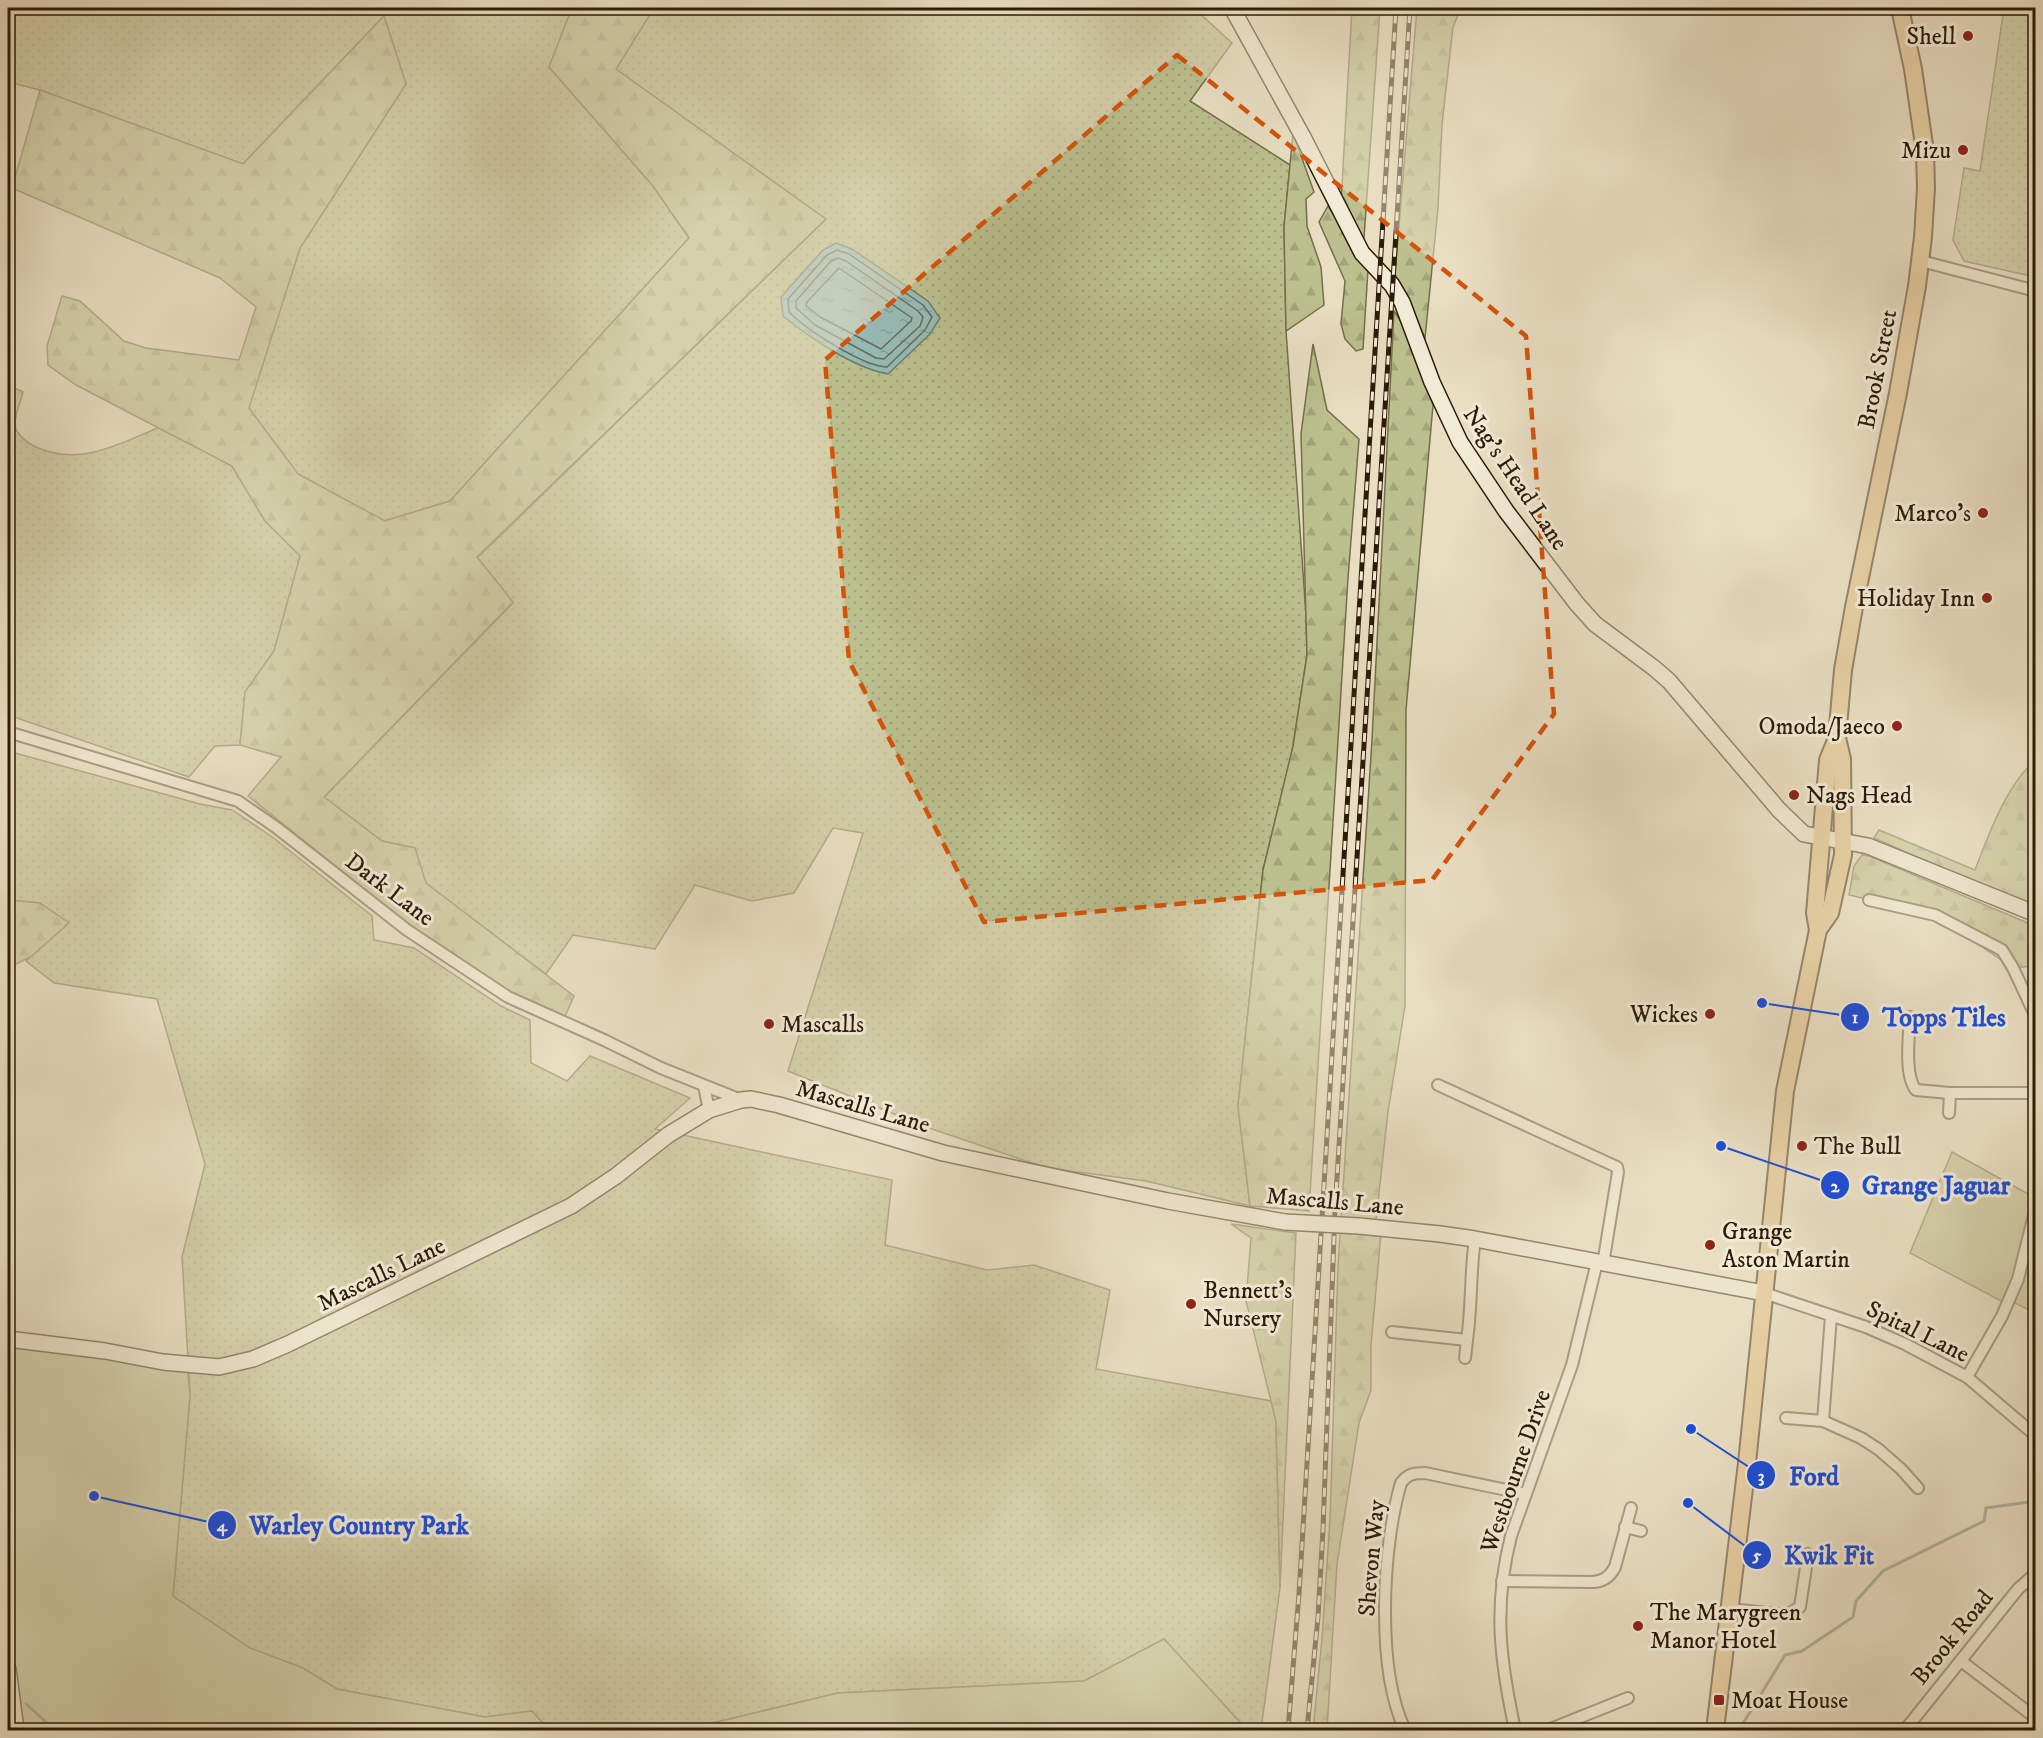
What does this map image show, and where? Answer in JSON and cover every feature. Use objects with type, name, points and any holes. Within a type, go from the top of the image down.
[{"type":"main road","name":"Brook Street","points":[[1714,1731],[1730,1609],[1785,1091],[1818,930],[1815,913],[1828,760],[1837,738],[1843,670],[1898,393],[1921,261],[1925,212],[1925,152],[1913,69],[1900,8]]},
{"type":"main road","name":"Brook Street","points":[[1818,930],[1830,914],[1843,855],[1842,759],[1837,738]]},
{"type":"street","name":"Nag's Head Lane","points":[[1232,8],[1303,137],[1362,253],[1392,285],[1402,302],[1445,413],[1460,442],[1506,511],[1595,624],[1669,681],[1779,810],[1804,834],[1843,840],[1881,851],[2036,914]]},
{"type":"street","points":[[1921,261],[2036,291]]},
{"type":"street","name":"Dark Lane","points":[[8,732],[238,801],[277,828],[407,930],[508,997],[661,1068],[741,1100]]},
{"type":"street","points":[[1869,900],[1935,915],[2002,951],[2013,968],[2036,1017]]},
{"type":"street","points":[[1910,1017],[1909,1072],[1916,1090],[1950,1093],[2036,1093]]},
{"type":"street","name":"Westbourne Drive","points":[[1438,1085],[1617,1167],[1618,1172],[1600,1263],[1572,1365],[1511,1536],[1502,1581],[1499,1612],[1500,1645],[1515,1731]]},
{"type":"street","points":[[704,1086],[709,1110]]},
{"type":"street","points":[[1949,1113],[1950,1093]]},
{"type":"street","name":"Mascalls Lane","points":[[8,1339],[105,1351],[163,1362],[219,1367],[253,1359],[571,1206],[616,1176],[668,1135],[709,1110],[751,1099],[779,1105],[943,1153],[1168,1201],[1285,1222],[1430,1232],[1764,1293]]},
{"type":"street","points":[[1967,1377],[2002,1316],[2018,1279],[2036,1207]]},
{"type":"street","points":[[1464,1358],[1471,1315],[1472,1261],[1475,1239]]},
{"type":"street","name":"Spital Lane","points":[[1764,1293],[1905,1344],[1967,1377],[2036,1436]]},
{"type":"street","points":[[1823,1421],[1832,1316]]},
{"type":"street","points":[[1392,1332],[1467,1340]]},
{"type":"street","points":[[1786,1418],[1823,1421],[1861,1438],[1878,1449],[1918,1488]]},
{"type":"street","name":"Shevon Way","points":[[1405,1731],[1393,1692],[1385,1617],[1387,1564],[1401,1484],[1406,1476],[1425,1473],[1526,1494]]},
{"type":"street","points":[[1502,1581],[1603,1581],[1615,1567],[1631,1508]]},
{"type":"street","points":[[1625,1527],[1641,1531]]},
{"type":"street","points":[[1730,1609],[1787,1615],[1800,1607],[1808,1554]]},
{"type":"street","name":"Brook Road","points":[[1905,1731],[2018,1589],[2036,1573]]},
{"type":"street","points":[[1961,1661],[2036,1718]]},
{"type":"street","points":[[8,1669],[16,1731]]},
{"type":"street","points":[[1548,1731],[1628,1698]]},
{"type":"highlighted area","points":[[1177,55],[1526,336],[1554,714],[1432,880],[984,922],[849,661],[825,360]]},
{"type":"green space","points":[[8,8],[572,8],[549,67],[653,186],[689,238],[450,501],[384,521],[298,474],[248,408],[300,248],[406,84],[384,16],[243,164],[40,90],[8,82]]},
{"type":"green space","points":[[572,8],[654,8],[616,69],[826,219],[477,557],[513,602],[324,797],[382,841],[415,848],[426,883],[574,996],[563,1021],[510,998],[397,915],[248,796],[281,757],[240,745],[245,692],[274,651],[300,556],[265,521],[232,466],[76,385],[48,365],[47,346],[62,296],[80,301],[124,341],[146,348],[239,360],[256,307],[220,278],[12,188],[40,90],[243,164],[384,16],[406,84],[300,248],[249,408],[298,474],[385,521],[450,501],[689,238],[653,186],[549,67]]},
{"type":"green space","points":[[654,8],[1194,8],[1232,43],[1190,101],[1290,165],[1284,227],[1286,331],[1307,655],[1292,752],[1263,870],[1238,1106],[1250,1206],[1146,1181],[1047,1168],[929,1128],[788,1071],[863,833],[833,828],[794,893],[752,901],[695,885],[655,949],[573,935],[546,974],[425,883],[415,848],[382,841],[324,797],[513,603],[477,558],[825,220],[616,69]]},
{"type":"green space","points":[[1352,8],[1380,8],[1363,252],[1341,203]]},
{"type":"green space","points":[[1417,8],[1461,8],[1453,27],[1442,125],[1438,208],[1425,338],[1395,274]]},
{"type":"green space","points":[[2004,8],[2035,8],[2035,277],[1964,261],[1953,240],[1964,168],[1980,171]]},
{"type":"green space","points":[[1293,133],[1314,192],[1306,199],[1307,226],[1321,267],[1324,305],[1286,331],[1284,227]]},
{"type":"green space","points":[[1328,206],[1368,269],[1363,349],[1356,351],[1345,339],[1341,324],[1345,281],[1319,222]]},
{"type":"green space","points":[[1394,311],[1411,337],[1433,405],[1406,710],[1405,1006],[1388,1112],[1376,1220],[1381,1233],[1371,1346],[1371,1390],[1359,1423],[1337,1564],[1327,1730],[1313,1730],[1330,1519],[1338,1266],[1372,740]]},
{"type":"green space","points":[[1313,344],[1327,410],[1359,439],[1348,578],[1309,1211],[1250,1206],[1238,1106],[1263,870],[1293,746],[1307,655],[1301,434]]},
{"type":"green space","points":[[8,385],[23,392],[16,416],[17,432],[29,443],[52,453],[68,455],[99,451],[160,427],[232,466],[265,521],[301,556],[274,651],[245,692],[240,745],[215,746],[189,777],[8,715]]},
{"type":"green space","points":[[8,751],[200,804],[232,810],[271,836],[372,916],[374,940],[414,948],[501,1006],[530,1020],[531,1063],[567,1081],[590,1056],[690,1098],[655,1129],[892,1180],[885,1245],[987,1270],[1034,1265],[1110,1290],[1096,1369],[1271,1401],[1276,1421],[1280,1588],[1261,1730],[1247,1730],[1164,1639],[1084,1681],[838,1693],[683,1730],[549,1730],[532,1711],[485,1717],[337,1689],[303,1668],[250,1648],[173,1596],[190,1395],[182,1257],[205,1164],[157,999],[54,983],[26,961],[29,957],[40,903],[8,900]]},
{"type":"green space","points":[[2035,761],[2035,907],[1874,838],[1879,830],[1975,870],[2007,796],[2025,770]]},
{"type":"green space","points":[[1862,855],[2035,926],[2035,966],[2013,968],[1935,915],[1849,895],[1854,866]]},
{"type":"green space","points":[[8,900],[40,903],[69,923],[26,961],[28,958],[8,968]]},
{"type":"green space","points":[[1952,1152],[2035,1196],[2035,1313],[2009,1300],[2007,1304],[1910,1253]]},
{"type":"green space","points":[[1231,1224],[1296,1233],[1280,1588],[1276,1421],[1246,1301],[1251,1238]]},
{"type":"green space","points":[[8,1339],[187,1364],[190,1395],[173,1596],[250,1648],[303,1668],[337,1689],[485,1717],[532,1711],[549,1730],[16,1730],[8,1669]]},
{"type":"green space","points":[[1164,1639],[1247,1730],[683,1730],[838,1693],[1084,1681]]},
{"type":"water","points":[[836,243],[852,249],[928,301],[940,318],[930,334],[888,374],[847,359],[806,334],[783,316],[781,297],[823,250]]},
{"type":"waterway","points":[[1739,1730],[1785,1655],[1802,1651],[1853,1617],[1856,1601],[1883,1571],[1984,1521],[1986,1508],[2036,1501]]},
{"type":"waterway","points":[[26,1704],[55,1730]]},
{"type":"railway","points":[[1288,1730],[1299,1594],[1396,8]]},
{"type":"railway","points":[[1307,1730],[1318,1617],[1335,1210],[1410,8]]},
{"type":"place","name":"Shell","points":[[1968,36]]},
{"type":"place","name":"Mizu","points":[[1963,150]]},
{"type":"place","name":"Marco's","points":[[1983,513]]},
{"type":"place","name":"Holiday Inn","points":[[1987,598]]},
{"type":"place","name":"Omoda/Jaeco","points":[[1897,726]]},
{"type":"place","name":"Nags Head","points":[[1794,795]]},
{"type":"place","name":"Topps Tiles","points":[[1762,1003]]},
{"type":"place","name":"Wickes","points":[[1710,1014]]},
{"type":"place","name":"Mascalls","points":[[769,1024]]},
{"type":"place","name":"Grange Jaguar","points":[[1721,1146]]},
{"type":"place","name":"The Bull","points":[[1802,1146]]},
{"type":"place","name":"Grange Aston Martin","points":[[1710,1245]]},
{"type":"place","name":"Bennett's Nursery","points":[[1191,1304]]},
{"type":"place","name":"Ford","points":[[1691,1429]]},
{"type":"place","name":"Warley Country Park","points":[[94,1496]]},
{"type":"place","name":"Kwik Fit","points":[[1688,1503]]},
{"type":"place","name":"The Marygreen Manor Hotel","points":[[1638,1626]]},
{"type":"place","name":"Moat House","points":[[1719,1700]]}]
